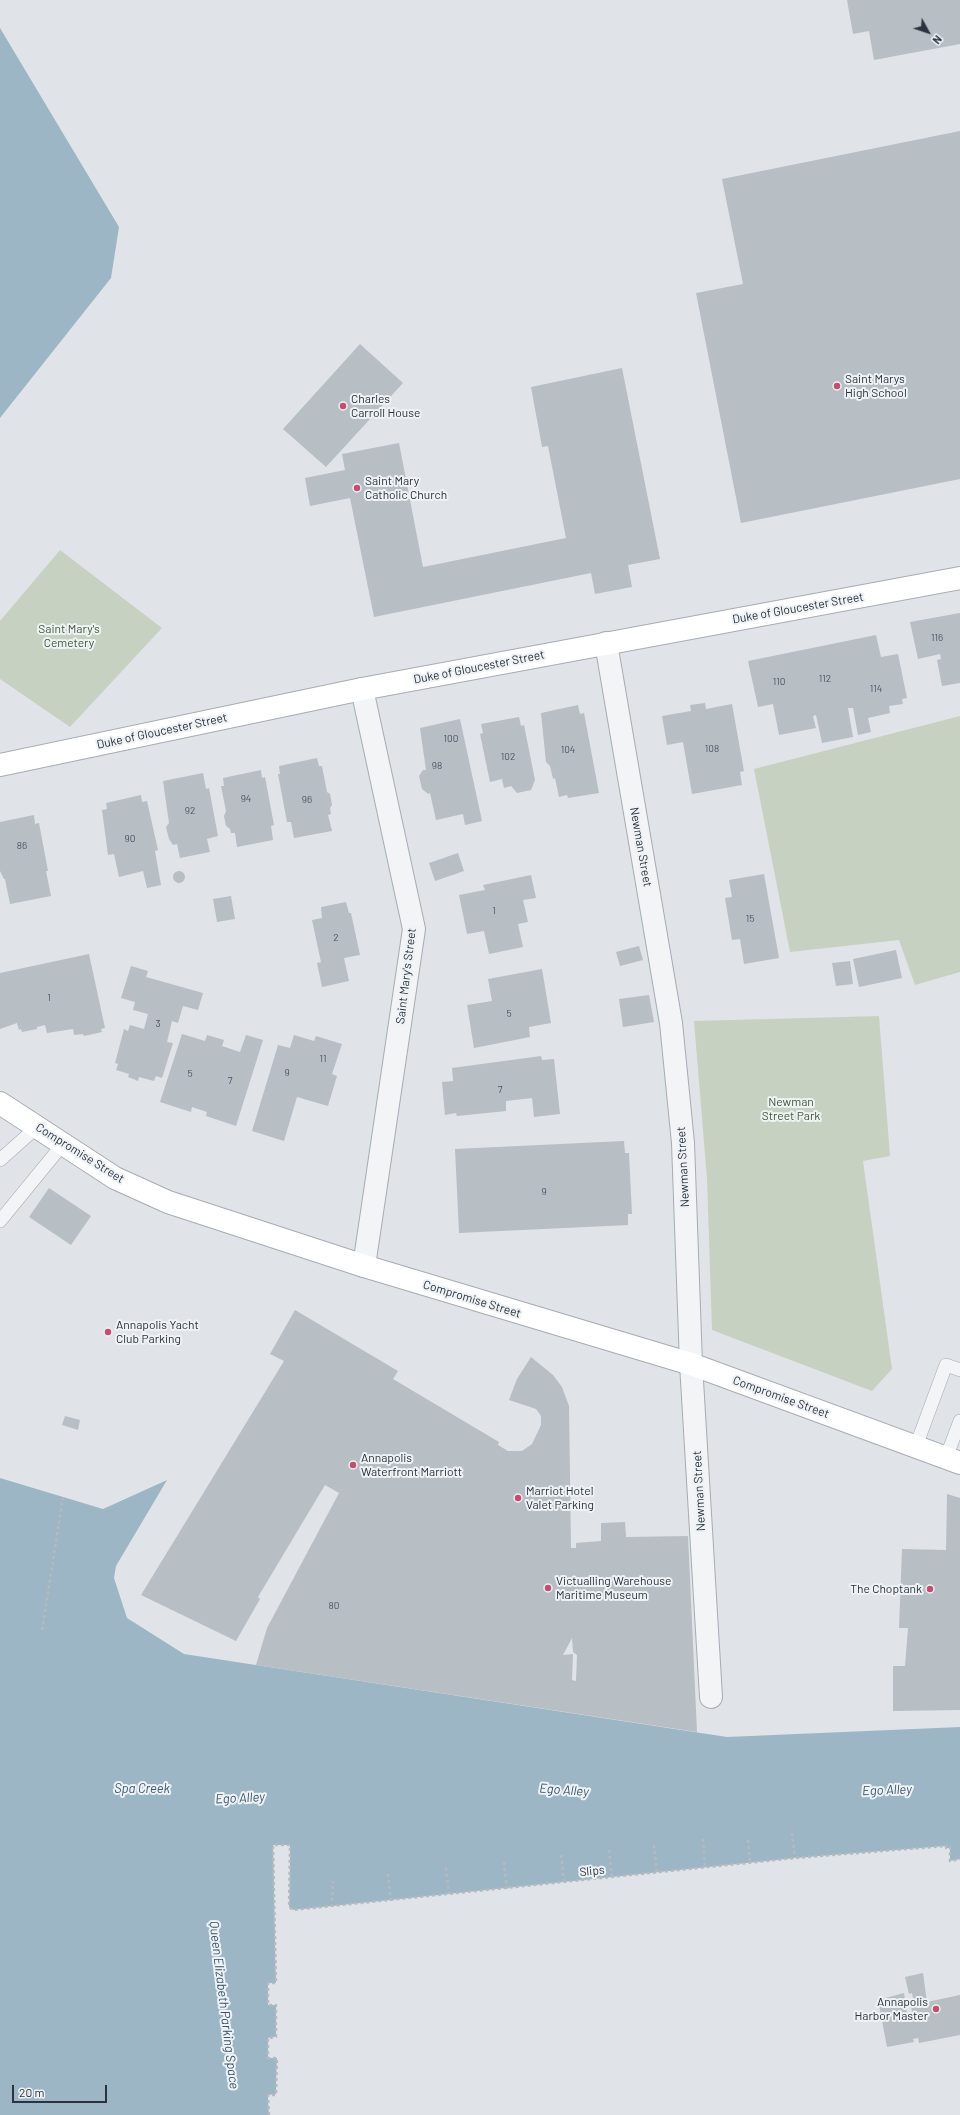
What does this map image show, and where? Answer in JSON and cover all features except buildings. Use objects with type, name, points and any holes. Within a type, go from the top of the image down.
[{"type":"main road","name":"Duke of Gloucester Street","points":[[0,765],[362,689],[960,578]]},
{"type":"main road","name":"Compromise Street","points":[[0,1102],[115,1178],[168,1202],[364,1266],[691,1364],[953,1460]]},
{"type":"street","name":"Newman Street","points":[[606,643],[671,1023],[683,1143],[691,1364],[711,1697]]},
{"type":"street","name":"Saint Mary's Street","points":[[362,689],[414,929],[364,1266]]},
{"type":"lane","points":[[0,1160],[37,1127]]},
{"type":"lane","points":[[0,1221],[63,1144]]},
{"type":"lane","points":[[916,1446],[946,1365],[960,1370]]},
{"type":"lane","points":[[953,1460],[960,1421]]},
{"type":"path","points":[[42,1630],[63,1498]]},
{"type":"path","points":[[792,1833],[795,1858]]},
{"type":"path","points":[[703,1839],[705,1868]]},
{"type":"path","points":[[748,1840],[750,1863]]},
{"type":"path","name":"Slips","points":[[269,2115],[268,2095],[276,2095],[277,2065],[277,2058],[268,2058],[268,2038],[276,2037],[276,2005],[268,2005],[268,1983],[276,1983],[273,1845],[290,1845],[289,1906],[292,1910],[391,1901],[795,1858],[946,1846],[946,1848],[950,1847],[950,1861],[960,1859]]},
{"type":"path","points":[[654,1845],[657,1873]]},
{"type":"path","points":[[609,1850],[612,1878]]},
{"type":"path","points":[[561,1855],[564,1883]]},
{"type":"path","points":[[504,1862],[507,1889]]},
{"type":"path","points":[[446,1868],[449,1894]]},
{"type":"path","points":[[388,1874],[391,1901]]},
{"type":"path","points":[[332,1907],[333,1881]]},
{"type":"green space","name":"Saint Mary's Cemetery","points":[[60,550],[162,628],[70,727],[0,679],[0,621]]},
{"type":"green space","points":[[960,716],[960,972],[915,985],[899,940],[790,952],[754,769]]},
{"type":"green space","name":"Newman Street Park","points":[[879,1016],[890,1156],[863,1161],[892,1369],[872,1391],[712,1330],[707,1179],[694,1021]]},
{"type":"water","points":[[0,28],[119,227],[111,278],[0,418]]},
{"type":"water","name":"Spa Creek","points":[[0,1478],[103,1509],[167,1480],[116,1566],[114,1578],[127,1618],[184,1654],[727,1737],[960,1727],[960,1859],[950,1861],[950,1848],[946,1848],[945,1846],[795,1858],[293,1910],[289,1907],[290,1845],[274,1845],[276,1983],[268,1983],[268,2004],[276,2005],[276,2037],[268,2038],[268,2058],[277,2058],[276,2095],[268,2095],[269,2115],[0,2115]]},
{"type":"pier","points":[[273,1845],[290,1845],[289,1907],[293,1910],[332,1907],[332,1909],[293,1912],[287,1908],[288,1847],[275,1847],[278,1983],[270,1985],[270,2003],[278,2004],[278,2037],[270,2040],[270,2056],[279,2057],[278,2095],[270,2097],[271,2115],[269,2115],[268,2095],[276,2094],[277,2058],[268,2058],[268,2038],[276,2037],[276,2005],[268,2005],[268,1983],[276,1983]]},
{"type":"place","name":"Saint Marys High School","points":[[837,386]]},
{"type":"place","name":"Charles Carroll House","points":[[343,406]]},
{"type":"place","name":"Saint Mary Catholic Church","points":[[357,488]]},
{"type":"place","name":"Annapolis Yacht Club Parking","points":[[108,1332]]},
{"type":"place","name":"Annapolis Waterfront Marriott","points":[[353,1465]]},
{"type":"place","name":"Marriot Hotel Valet Parking","points":[[518,1498]]},
{"type":"place","name":"Victualling Warehouse Maritime Museum","points":[[548,1588]]},
{"type":"place","name":"The Choptank","points":[[930,1589]]},
{"type":"place","name":"Annapolis Harbor Master","points":[[936,2009]]},
{"type":"water label","name":"Ego Alley","points":[[564,1790]]},
{"type":"water label","name":"Ego Alley","points":[[887,1790]]},
{"type":"water label","name":"Ego Alley","points":[[240,1798]]},
{"type":"water label","name":"Queen Elizabeth Parking Space","points":[[224,2005]]}]
